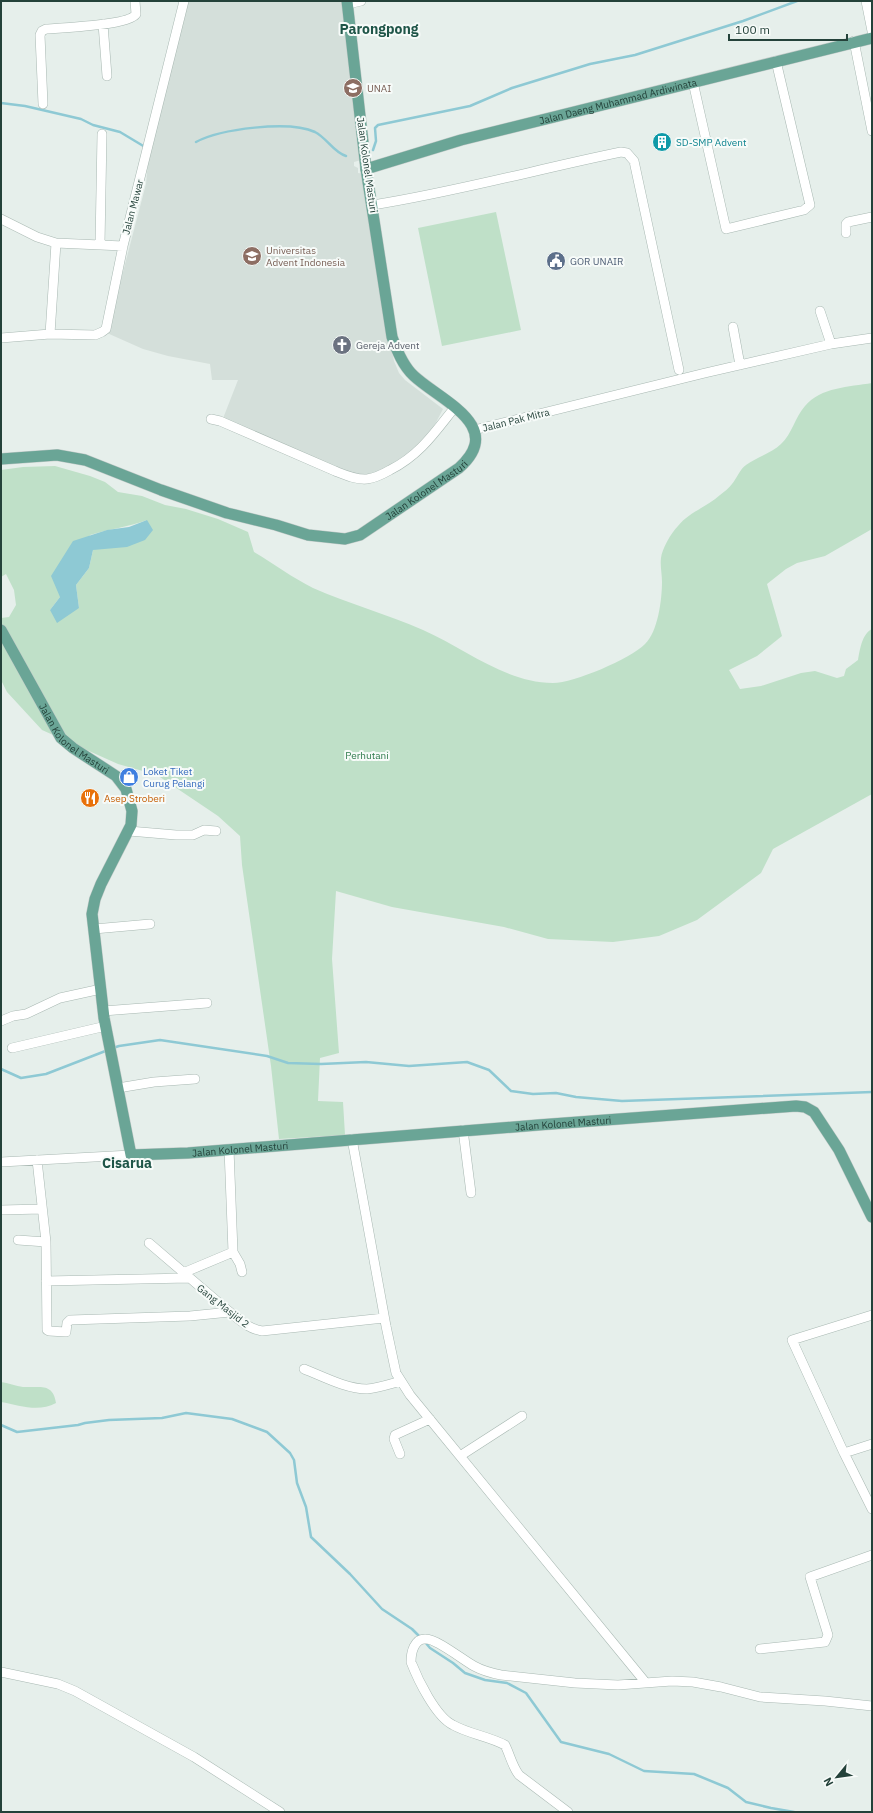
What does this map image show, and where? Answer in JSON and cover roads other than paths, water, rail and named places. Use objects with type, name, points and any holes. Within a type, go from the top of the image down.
[{"type":"main road","name":"Jalan Kolonel Masturi","points":[[1,459],[57,455],[85,460],[161,490],[227,513],[276,525],[308,536],[345,539],[360,535],[459,468],[472,455],[476,446],[474,430],[456,406],[414,377],[397,351],[392,337],[373,205],[366,169],[348,3]]},
{"type":"main road","name":"Jalan Daeng Muhammad Ardiwinata","points":[[366,169],[461,140],[854,41],[872,38]]},
{"type":"main road","name":"Jalan Kolonel Masturi","points":[[1,630],[61,738],[73,748],[116,776],[126,789],[132,811],[132,825],[95,899],[92,914],[103,1011],[131,1156],[188,1153],[736,1109],[796,1106],[805,1107],[814,1112],[839,1150],[872,1217]]},
{"type":"street","points":[[43,104],[40,35],[42,31],[46,29],[103,24],[135,17],[135,1]]},
{"type":"street","name":"Jalan Mawar","points":[[1,338],[50,334],[95,335],[106,329],[123,246],[184,1]]},
{"type":"street","points":[[348,3],[361,1]]},
{"type":"street","points":[[866,1],[872,31]]},
{"type":"street","points":[[103,24],[107,76]]},
{"type":"street","points":[[854,41],[872,131]]},
{"type":"street","points":[[693,82],[726,229],[804,210],[810,205],[776,61]]},
{"type":"street","points":[[100,244],[102,134]]},
{"type":"street","points":[[373,205],[457,189],[544,168],[621,152],[627,153],[634,161],[679,370]]},
{"type":"street","points":[[846,233],[846,224],[848,222],[872,217]]},
{"type":"street","points":[[1,221],[37,237],[56,243],[123,246]]},
{"type":"street","points":[[50,334],[56,243]]},
{"type":"street","points":[[820,310],[831,344]]},
{"type":"street","points":[[733,327],[740,365]]},
{"type":"street","points":[[1,331],[20,336]]},
{"type":"street","name":"Jalan Pak Mitra","points":[[474,430],[740,365],[831,344],[872,338]]},
{"type":"street","points":[[211,419],[220,421],[335,471],[354,478],[367,479],[380,476],[422,448],[456,406]]},
{"type":"street","points":[[129,831],[188,835],[196,834],[200,830],[216,831]]},
{"type":"street","points":[[94,929],[150,924]]},
{"type":"street","points":[[1,1021],[13,1016],[26,1014],[60,998],[101,989]]},
{"type":"street","points":[[103,1011],[207,1003]]},
{"type":"street","points":[[12,1048],[106,1026]]},
{"type":"street","points":[[118,1088],[154,1082],[195,1079]]},
{"type":"street","points":[[463,1130],[471,1193]]},
{"type":"street","points":[[352,1139],[384,1318],[396,1373],[430,1419],[646,1683]]},
{"type":"street","points":[[230,1149],[233,1252],[240,1264],[242,1272]]},
{"type":"street","points":[[1,1162],[131,1156]]},
{"type":"street","points":[[37,1160],[46,1242],[47,1330],[49,1332],[67,1332],[67,1323],[70,1320],[190,1316],[230,1312]]},
{"type":"street","points":[[1,1210],[42,1209]]},
{"type":"street","points":[[18,1240],[46,1242]]},
{"type":"street","name":"Gang Masjid 2","points":[[149,1243],[246,1326],[255,1330],[262,1331],[384,1318]]},
{"type":"street","points":[[46,1282],[186,1276],[233,1252]]},
{"type":"street","points":[[872,1315],[792,1340],[844,1453],[872,1509]]},
{"type":"street","points":[[304,1369],[344,1385],[356,1388],[369,1389],[401,1381]]},
{"type":"street","points":[[460,1456],[522,1416]]},
{"type":"street","points":[[400,1454],[394,1439],[395,1435],[430,1419]]},
{"type":"street","points":[[844,1453],[872,1444]]},
{"type":"street","points":[[760,1649],[825,1642],[828,1636],[810,1577],[872,1554]]},
{"type":"street","points":[[568,1812],[519,1775],[514,1769],[505,1745],[485,1736],[454,1726],[445,1720],[435,1708],[414,1669],[411,1657],[415,1644],[420,1640],[428,1639],[489,1673],[575,1683],[618,1685],[693,1682],[721,1687],[760,1697],[825,1700],[872,1706]]},
{"type":"street","points":[[1,1672],[58,1684],[75,1691],[194,1757],[280,1812]]},
{"type":"water","points":[[147,520],[153,530],[145,540],[127,547],[93,550],[89,568],[76,585],[79,608],[57,623],[50,610],[60,597],[51,576],[73,541],[107,530],[129,527]]},
{"type":"waterway","points":[[373,150],[376,141],[375,128],[378,125],[470,106],[512,88],[590,64],[635,55],[743,21],[797,1]]},
{"type":"waterway","points":[[1,103],[25,106],[81,119],[93,125],[120,132],[145,147]]},
{"type":"waterway","points":[[196,142],[207,137],[237,130],[272,126],[303,128],[315,132],[338,152],[346,156]]},
{"type":"waterway","points":[[113,1048],[160,1040],[267,1056],[288,1063],[321,1064],[366,1062],[409,1066],[467,1062],[489,1070],[511,1091],[533,1094],[556,1093],[576,1097],[622,1101],[872,1092]]},
{"type":"waterway","points":[[1,1069],[21,1078],[46,1074],[108,1050]]},
{"type":"waterway","points":[[1,1425],[17,1432],[109,1420],[162,1418],[186,1413],[232,1419],[267,1432],[290,1453],[294,1460],[297,1483],[306,1507],[311,1537],[350,1574],[382,1609],[412,1629],[420,1637]]},
{"type":"waterway","points":[[425,1642],[430,1648],[465,1673],[485,1680],[507,1683],[526,1693],[561,1742],[609,1754],[644,1771],[694,1774],[728,1788],[746,1802],[794,1812]]},
{"type":"place","name":"UNAI","points":[[353,88]]},
{"type":"place","name":"SD-SMP Advent","points":[[662,142]]},
{"type":"place","name":"Universitas Advent Indonesia","points":[[252,256]]},
{"type":"place","name":"GOR UNAIR","points":[[556,261]]},
{"type":"place","name":"Gereja Advent","points":[[342,345]]},
{"type":"place","name":"Loket Tiket Curug Pelangi","points":[[129,777]]},
{"type":"place","name":"Asep Stroberi","points":[[90,798]]},
{"type":"district","name":"Parongpong","points":[[379,29]]},
{"type":"district","name":"Cisarua","points":[[127,1163]]},
{"type":"park label","name":"Perhutani","points":[[367,755]]}]
